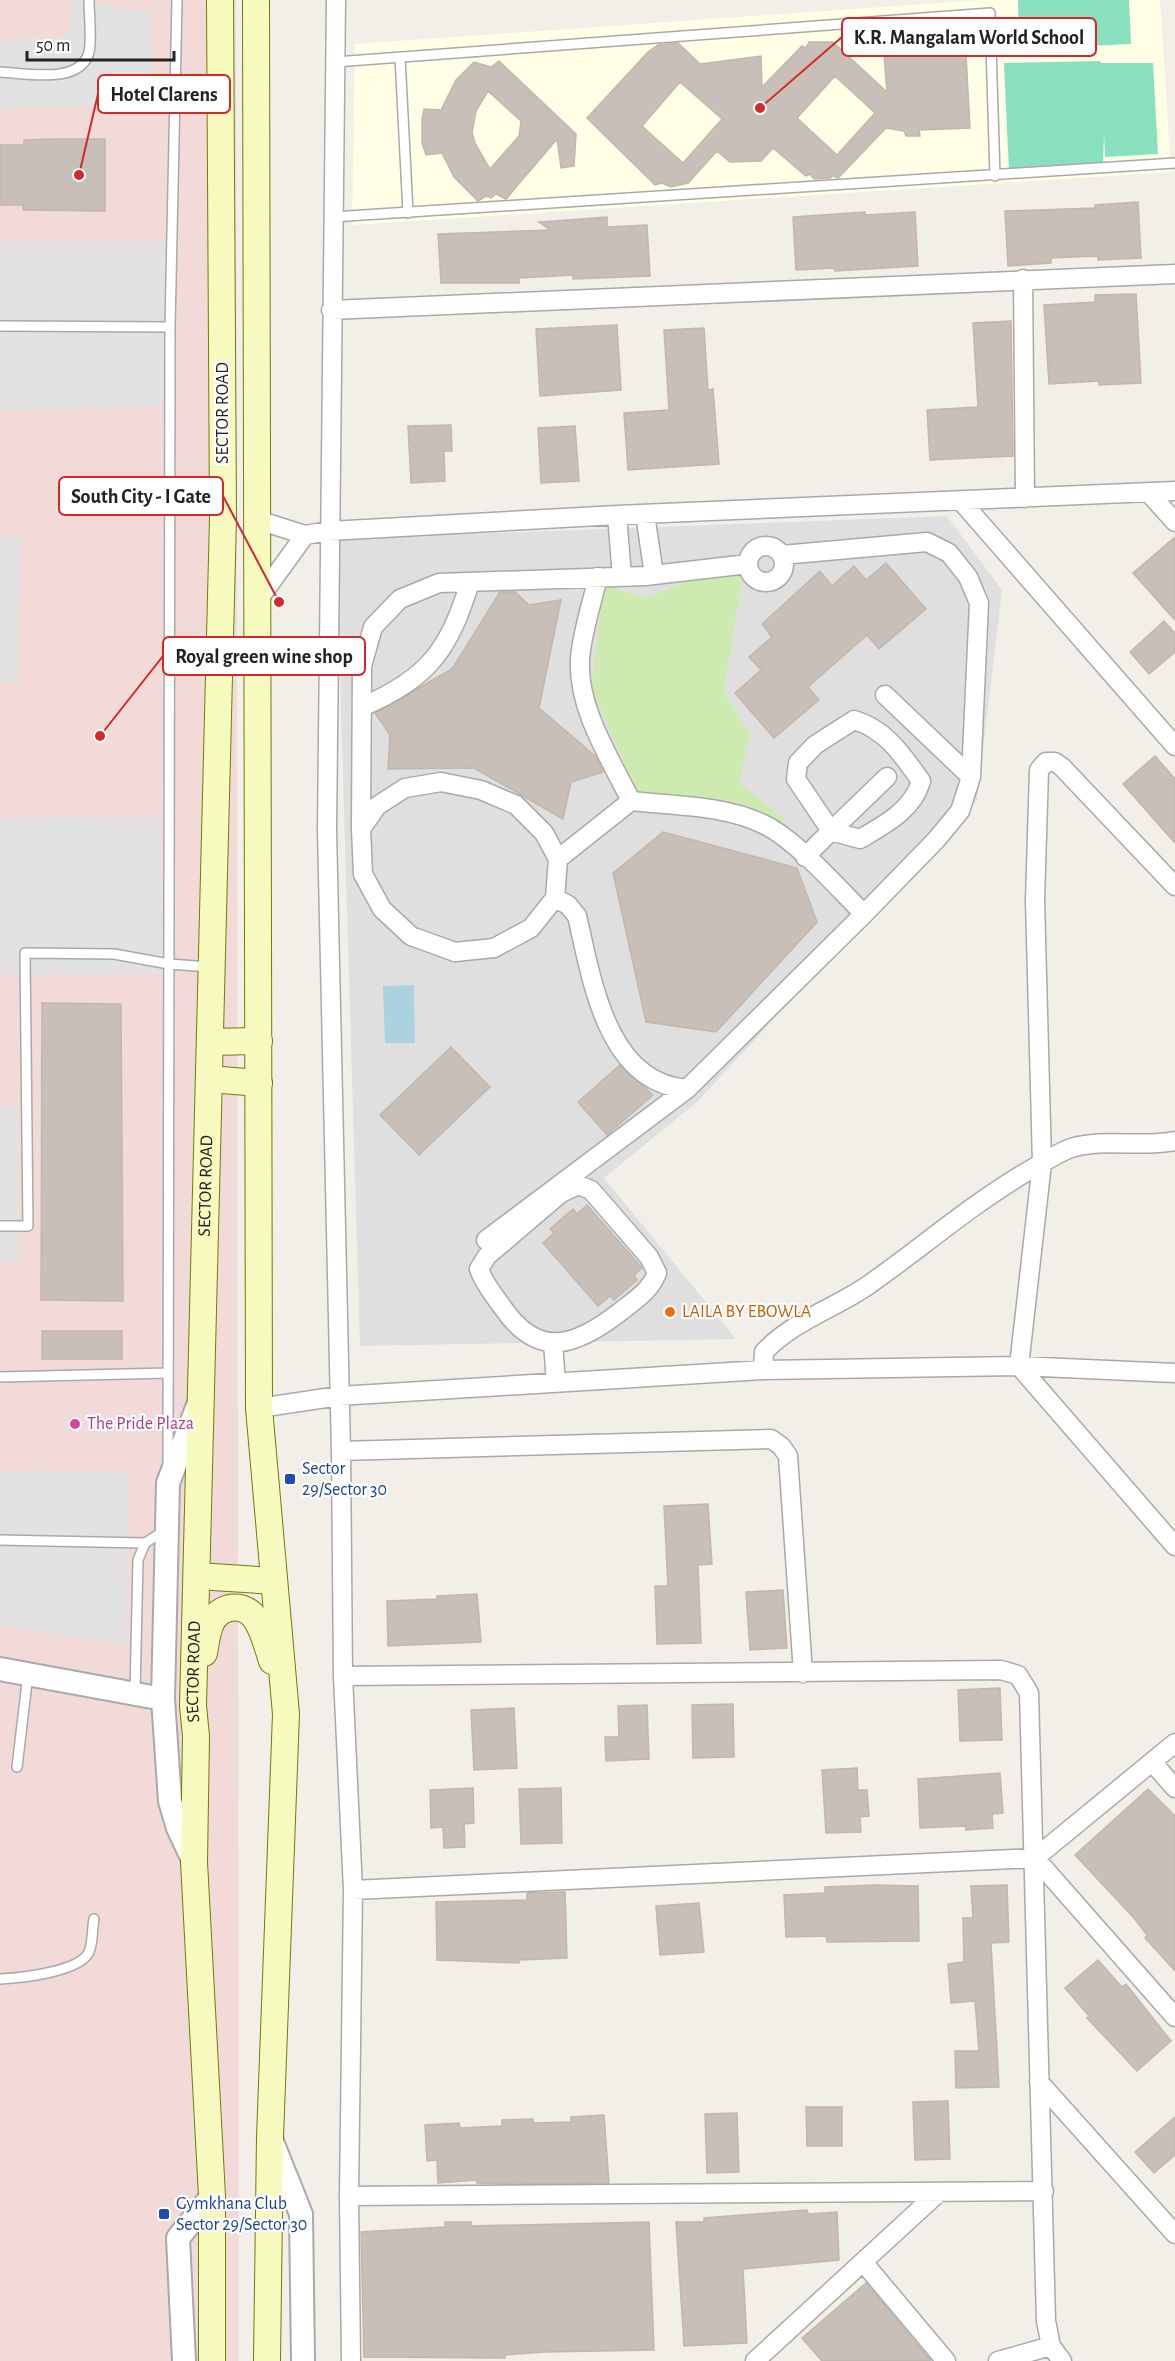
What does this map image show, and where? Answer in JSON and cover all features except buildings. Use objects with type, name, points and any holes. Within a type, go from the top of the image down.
[{"type":"main road","name":"SECTOR ROAD","points":[[212,2361],[212,2196],[194,1862],[196,1736],[193,1706],[223,518],[220,0]]},
{"type":"main road","name":"SECTOR ROAD","points":[[256,0],[259,1408],[286,1714],[270,2138]]},
{"type":"main road","points":[[210,1042],[259,1041]]},
{"type":"main road","points":[[209,1079],[259,1083]]},
{"type":"main road","points":[[196,1576],[274,1581]]},
{"type":"main road","points":[[193,1706],[212,1622],[218,1613],[237,1607],[249,1612],[257,1621],[286,1714]]},
{"type":"main road","points":[[267,2361],[270,2138]]},
{"type":"street","points":[[336,0],[327,831],[341,1451],[343,1676],[353,1890],[349,2196],[351,2361]]},
{"type":"street","points":[[331,310],[1175,274]]},
{"type":"street","points":[[1023,279],[1025,498]]},
{"type":"street","points":[[258,520],[305,535],[329,531],[617,515],[1175,491]]},
{"type":"street","points":[[1149,493],[1175,522]]},
{"type":"street","points":[[961,501],[1175,746]]},
{"type":"street","points":[[645,514],[654,575]]},
{"type":"street","points":[[617,515],[622,576]]},
{"type":"street","points":[[258,600],[305,535]]},
{"type":"street","points":[[486,1240],[687,1089],[864,914],[936,840],[960,811],[971,777],[979,603],[968,576],[949,553],[927,542],[782,555]]},
{"type":"street","points":[[761,546],[773,548],[782,555],[784,561],[782,573],[767,582],[752,575],[748,564],[752,553],[761,546]]},
{"type":"street","points":[[361,830],[377,806],[405,788],[441,782],[482,790],[516,805],[544,833],[558,859],[555,898],[531,928],[494,948],[454,952],[411,936],[382,909],[363,874],[361,830],[362,666],[373,627],[400,599],[439,583],[654,575],[748,564]]},
{"type":"street","points":[[598,577],[580,659],[584,696],[597,732],[631,801]]},
{"type":"street","points":[[362,707],[391,694],[417,677],[441,649],[457,625],[470,582]]},
{"type":"street","points":[[885,696],[971,777]]},
{"type":"street","points":[[854,720],[871,725],[899,750],[921,782],[918,793],[894,819],[860,839],[831,831],[796,779],[798,763],[815,745],[854,720]]},
{"type":"street","points":[[1175,886],[1062,767],[1055,762],[1046,762],[1039,770],[1035,900],[1042,1163],[1019,1366],[1175,1546]]},
{"type":"street","points":[[805,857],[887,777]]},
{"type":"street","points":[[558,859],[631,801],[730,812],[767,826],[805,857],[864,914]]},
{"type":"street","points":[[555,898],[568,905],[577,916],[606,1027],[617,1047],[647,1075],[669,1088],[687,1089]]},
{"type":"street","points":[[764,1370],[764,1352],[779,1335],[866,1286],[999,1189],[1042,1163],[1070,1149],[1099,1143],[1155,1145],[1175,1141]]},
{"type":"street","points":[[578,1185],[591,1190],[649,1257],[657,1273],[652,1287],[596,1330],[574,1341],[553,1343],[530,1337],[513,1322],[484,1281],[480,1269],[487,1256],[553,1200],[578,1185]]},
{"type":"street","points":[[553,1343],[556,1383]]},
{"type":"street","points":[[259,1408],[339,1396],[764,1370],[1019,1366],[1175,1373]]},
{"type":"street","points":[[194,1862],[178,1828],[170,1801],[163,1699],[168,1483],[201,1396]]},
{"type":"street","points":[[341,1451],[771,1439],[781,1446],[788,1456],[803,1672]]},
{"type":"street","points":[[0,1669],[163,1699]]},
{"type":"street","points":[[343,1676],[1001,1670],[1018,1675],[1029,1693],[1046,2321],[1056,2353],[998,2361]]},
{"type":"street","points":[[353,1890],[1035,1858],[1175,1743]]},
{"type":"street","points":[[1153,1763],[1175,1788]]},
{"type":"street","points":[[1035,1858],[1175,2017]]},
{"type":"street","points":[[1039,2082],[1175,2234]]},
{"type":"street","name":"SECTOR ROAD","points":[[270,2138],[301,2214],[303,2361]]},
{"type":"street","points":[[349,2196],[1044,2191]]},
{"type":"street","points":[[754,2361],[939,2192]]},
{"type":"street","points":[[184,2361],[178,2238],[212,2196]]},
{"type":"street","points":[[863,2262],[946,2361]]},
{"type":"lane","points":[[0,72],[66,74],[82,66],[89,52],[89,0]]},
{"type":"lane","points":[[168,1483],[170,327],[177,0]]},
{"type":"lane","points":[[335,62],[990,13],[994,176]]},
{"type":"lane","points":[[400,57],[408,213]]},
{"type":"lane","points":[[332,217],[1175,163]]},
{"type":"lane","points":[[0,326],[170,327]]},
{"type":"lane","points":[[0,1226],[28,1226],[25,953],[114,954],[170,964],[212,967]]},
{"type":"lane","points":[[0,1377],[168,1373]]},
{"type":"lane","points":[[0,1540],[145,1543],[166,1530]]},
{"type":"lane","points":[[135,1694],[138,1560],[145,1543]]},
{"type":"lane","points":[[17,1767],[28,1674]]},
{"type":"lane","points":[[0,1979],[36,1975],[81,1962],[90,1952],[94,1919]]},
{"type":"shaded area","points":[[0,0],[236,0],[239,2361],[0,2361]]},
{"type":"shaded area","points":[[72,0],[152,13],[151,106],[0,108],[0,40],[68,37]]},
{"type":"shaded area","points":[[981,0],[1160,0],[1171,172],[352,225],[355,44]]},
{"type":"shaded area","points":[[0,241],[169,241],[169,405],[0,411]]},
{"type":"shaded area","points":[[947,516],[1002,590],[977,800],[697,1102],[604,1178],[736,1339],[360,1346],[336,539]]},
{"type":"shaded area","points":[[0,536],[20,536],[18,682],[0,682]]},
{"type":"shaded area","points":[[160,817],[164,974],[0,975],[0,818]]},
{"type":"shaded area","points":[[0,1106],[17,1106],[18,1262],[0,1262]]},
{"type":"shaded area","points":[[128,1471],[126,1645],[0,1625],[0,1472]]},
{"type":"green space","points":[[1018,0],[1129,0],[1131,44],[1019,49]]},
{"type":"green space","points":[[1100,61],[1101,63],[1153,63],[1158,154],[1105,157],[1104,134],[1103,166],[1009,172],[1004,63]]},
{"type":"green space","points":[[743,573],[724,692],[750,735],[739,783],[790,823],[636,790],[591,688],[603,588],[609,587],[647,598],[694,581]]},
{"type":"water","points":[[414,985],[415,1043],[385,1043],[383,986]]},
{"type":"place","name":"K.R. Mangalam World School","points":[[760,108]]},
{"type":"place","name":"Hotel Clarens","points":[[79,175]]},
{"type":"place","name":"South City - I Gate","points":[[279,602]]},
{"type":"place","name":"Royal green wine shop","points":[[100,736]]},
{"type":"place","name":"LAILA BY EBOWLA","points":[[670,1312]]},
{"type":"place","name":"The Pride Plaza","points":[[75,1424]]},
{"type":"place","name":"Sector 29/Sector 30","points":[[290,1479]]},
{"type":"place","name":"Gymkhana Club Sector 29/Sector 30","points":[[164,2214]]}]
